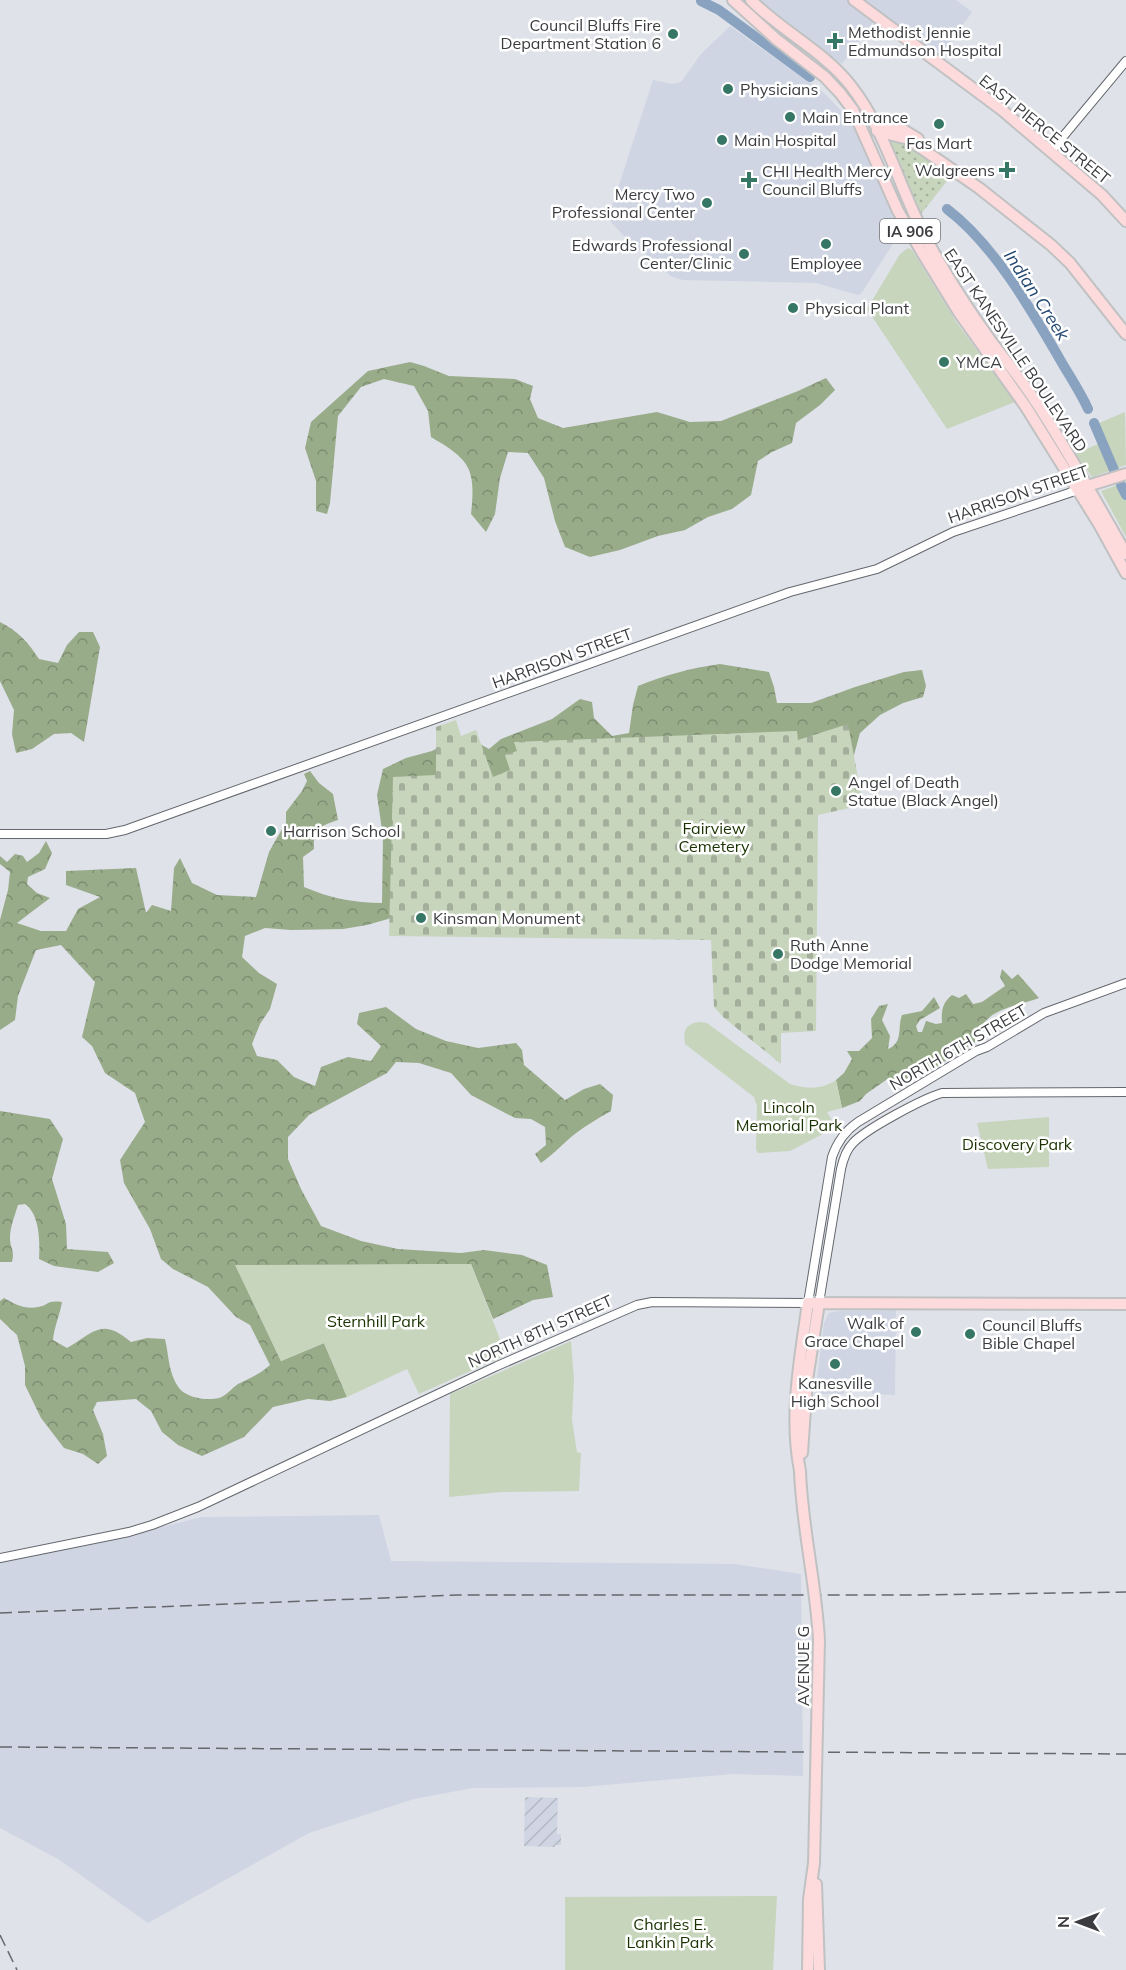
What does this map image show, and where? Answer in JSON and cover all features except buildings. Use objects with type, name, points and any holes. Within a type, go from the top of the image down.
[{"type":"main road","name":"IA 906","points":[[733,0],[765,30],[791,50]]},
{"type":"main road","name":"EAST KANESVILLE BOULEVARD","points":[[751,0],[843,77],[865,105],[878,130],[910,208],[928,243],[977,321],[1034,400],[1082,488],[1123,555]]},
{"type":"main road","name":"EAST PIERCE STREET","points":[[854,0],[1002,110],[1113,204],[1126,221]]},
{"type":"main road","name":"EAST KANESVILLE BOULEVARD","points":[[791,50],[825,77],[861,122],[894,202],[923,254],[958,311],[1082,488]]},
{"type":"main road","points":[[791,50],[826,69],[850,96],[870,127],[878,130],[900,128],[909,132],[960,170],[979,188],[1062,254],[1126,334]]},
{"type":"main road","name":"HARRISON STREET","points":[[1082,488],[1126,474]]},
{"type":"main road","name":"IA 906","points":[[1123,555],[1126,573]]},
{"type":"main road","name":"NORTH 8TH STREET","points":[[813,1303],[1126,1304]]},
{"type":"main road","name":"AVENUE G","points":[[808,1970],[809,1899],[814,1863],[819,1640],[795,1439],[795,1402],[813,1303]]},
{"type":"main road","name":"AVENUE G","points":[[814,1863],[818,1901],[819,1970]]},
{"type":"street","points":[[1051,151],[1126,61]]},
{"type":"street","name":"HARRISON STREET","points":[[0,834],[99,834],[126,830],[790,592],[878,569],[953,532],[1082,488]]},
{"type":"street","name":"NORTH 6TH STREET","points":[[831,1166],[834,1151],[840,1139],[858,1122],[1044,1013],[1126,983]]},
{"type":"street","name":"AVENUE G","points":[[813,1303],[841,1168],[847,1151],[857,1139],[920,1101],[942,1093],[1126,1092]]},
{"type":"street","name":"AVENUE G","points":[[813,1303],[831,1166]]},
{"type":"street","name":"NORTH 8TH STREET","points":[[0,1558],[114,1536],[164,1521],[497,1366],[637,1305],[652,1302],[813,1303]]},
{"type":"shaded area","name":"Methodist Jennie Edmundson Hospital","points":[[760,0],[956,0],[972,12],[940,57],[881,12],[842,64],[790,26]]},
{"type":"shaded area","name":"CHI Health Mercy Council Bluffs","points":[[730,26],[824,93],[848,118],[861,142],[902,234],[894,242],[861,294],[816,283],[683,280],[672,277],[630,242],[608,219],[653,80],[672,84],[681,82],[701,54]]},
{"type":"shaded area","points":[[896,1310],[895,1395],[872,1394],[871,1379],[844,1378],[844,1394],[815,1394],[824,1323],[829,1313]]},
{"type":"shaded area","points":[[379,1515],[391,1561],[735,1564],[801,1574],[803,1776],[733,1774],[582,1787],[473,1788],[414,1799],[309,1833],[148,1923],[58,1859],[0,1828],[0,1561],[85,1546],[202,1517]]},
{"type":"shaded area","points":[[525,1797],[558,1798],[557,1834],[561,1834],[561,1845],[555,1845],[555,1847],[524,1846]]},
{"type":"green space","points":[[889,137],[905,141],[947,175],[947,181],[921,214],[918,214],[886,141]]},
{"type":"green space","name":"YMCA","points":[[908,248],[912,250],[957,323],[1015,402],[947,429],[867,309],[900,254]]},
{"type":"green space","points":[[410,362],[449,376],[515,379],[533,386],[530,399],[538,418],[563,428],[657,412],[690,422],[721,421],[826,378],[835,390],[796,423],[792,443],[758,461],[751,495],[732,509],[708,517],[685,530],[590,557],[565,547],[555,521],[544,478],[528,453],[508,452],[500,478],[495,514],[486,532],[471,514],[472,486],[468,467],[454,452],[431,437],[428,411],[414,386],[384,379],[361,387],[338,416],[330,503],[327,514],[316,511],[316,481],[305,448],[311,422],[368,371]]},
{"type":"green space","points":[[1125,412],[1126,465],[1092,477],[1075,454],[1098,444],[1092,426]]},
{"type":"green space","points":[[1123,483],[1126,490],[1126,537],[1101,491]]},
{"type":"green space","points":[[0,622],[22,638],[39,659],[58,663],[67,645],[79,632],[93,632],[100,647],[84,742],[71,733],[54,734],[32,749],[16,753],[12,734],[14,710],[0,681]]},
{"type":"green space","points":[[720,664],[769,672],[777,703],[811,703],[904,672],[922,670],[926,686],[923,697],[903,703],[880,715],[860,733],[851,766],[414,902],[388,919],[367,925],[343,929],[265,928],[245,936],[242,957],[259,973],[277,984],[270,1009],[260,1024],[252,1044],[257,1056],[277,1060],[294,1077],[315,1086],[321,1067],[348,1057],[371,1061],[381,1046],[357,1024],[359,1013],[386,1007],[416,1029],[446,1041],[478,1048],[516,1043],[522,1050],[524,1065],[565,1100],[584,1089],[600,1084],[613,1095],[611,1111],[580,1130],[541,1163],[535,1154],[546,1145],[545,1127],[531,1119],[515,1118],[471,1095],[451,1073],[419,1063],[396,1062],[387,1073],[309,1115],[288,1137],[288,1159],[321,1226],[361,1241],[398,1249],[461,1253],[484,1250],[522,1255],[547,1265],[553,1297],[533,1300],[493,1319],[471,1264],[236,1266],[281,1361],[324,1343],[347,1397],[330,1401],[308,1399],[273,1407],[244,1437],[202,1456],[178,1445],[162,1432],[151,1411],[136,1399],[97,1402],[93,1410],[103,1434],[107,1456],[98,1464],[83,1454],[64,1448],[41,1418],[25,1385],[25,1366],[17,1335],[0,1319],[0,1301],[4,1298],[29,1308],[51,1302],[62,1302],[53,1340],[67,1348],[91,1332],[105,1329],[121,1334],[131,1342],[147,1338],[165,1339],[175,1382],[187,1394],[198,1398],[222,1397],[238,1384],[270,1365],[250,1325],[236,1317],[208,1287],[173,1269],[161,1259],[150,1229],[124,1183],[120,1160],[145,1122],[135,1093],[105,1073],[92,1046],[82,1037],[95,982],[61,945],[36,950],[18,996],[15,1020],[0,1030],[0,920],[10,872],[0,864],[0,856],[7,862],[15,854],[23,856],[27,862],[39,853],[46,841],[52,853],[45,869],[28,877],[27,884],[37,893],[50,898],[17,923],[41,931],[66,931],[78,909],[100,897],[66,885],[66,871],[136,868],[146,913],[152,905],[171,911],[174,868],[180,858],[192,883],[217,895],[256,897],[269,852],[286,822],[286,812],[307,781],[304,774],[310,771],[319,783],[333,794],[338,820],[319,829],[315,837],[314,849],[303,857],[304,887],[342,899],[382,903],[383,837],[377,795],[383,769],[406,758],[432,751],[458,737],[471,739],[489,749],[501,739],[552,719],[580,699],[592,702],[594,718],[612,736],[629,733],[638,686],[678,672]]},
{"type":"green space","name":"Fairview Cemetery","points":[[456,720],[461,736],[476,730],[493,777],[510,770],[505,755],[517,751],[514,742],[797,731],[798,740],[848,724],[863,805],[818,815],[816,1031],[781,1033],[781,1064],[723,1017],[714,1007],[711,940],[389,936],[393,777],[436,775],[436,727]]},
{"type":"green space","points":[[1002,969],[1012,979],[1018,974],[1039,998],[999,1011],[991,1016],[980,1030],[977,1041],[929,1071],[923,1066],[915,1070],[900,1086],[889,1078],[860,1101],[842,1108],[836,1080],[844,1073],[852,1059],[847,1051],[859,1051],[872,1038],[871,1019],[879,1006],[888,1004],[882,1020],[890,1036],[888,1049],[898,1039],[902,1015],[922,1011],[934,997],[940,1008],[920,1020],[916,1026],[918,1032],[922,1032],[926,1021],[942,1023],[943,1007],[952,995],[959,998],[966,994],[973,1004],[982,1002],[1005,986],[1000,977]]},
{"type":"green space","name":"Lincoln Memorial Park","points":[[707,1023],[790,1084],[814,1088],[825,1086],[836,1080],[842,1108],[827,1112],[836,1127],[790,1151],[758,1153],[756,1149],[757,1106],[754,1097],[685,1044],[686,1029],[691,1024]]},
{"type":"green space","points":[[0,1111],[50,1119],[63,1139],[52,1179],[66,1224],[67,1249],[108,1252],[114,1263],[98,1272],[54,1266],[39,1259],[36,1222],[34,1215],[25,1204],[18,1205],[12,1225],[10,1238],[12,1262],[0,1262]]},
{"type":"green space","name":"Discovery Park","points":[[1049,1117],[1049,1167],[988,1169],[977,1123]]},
{"type":"green space","name":"Sternhill Park","points":[[471,1264],[506,1355],[419,1394],[407,1369],[347,1397],[324,1343],[281,1361],[235,1265]]},
{"type":"green space","points":[[571,1341],[574,1379],[572,1420],[577,1452],[581,1453],[579,1491],[502,1492],[449,1497],[450,1394]]},
{"type":"green space","name":"Charles E. Lankin Park","points":[[777,1896],[773,1970],[565,1970],[565,1897]]},
{"type":"waterway","name":"Indian Creek","points":[[701,1],[719,10],[810,77]]},
{"type":"waterway","name":"Indian Creek","points":[[947,209],[980,240],[1009,277],[1088,409]]},
{"type":"waterway","name":"Indian Creek","points":[[1094,423],[1114,470]]},
{"type":"waterway","name":"Indian Creek","points":[[1121,485],[1126,495]]},
{"type":"railway","points":[[0,1613],[459,1595],[921,1595],[1126,1592]]},
{"type":"railway","points":[[0,1747],[1126,1754]]},
{"type":"railway","points":[[0,1935],[17,1970]]},
{"type":"place","name":"Council Bluffs Fire Department Station 6","points":[[673,34]]},
{"type":"place","name":"Methodist Jennie Edmundson Hospital","points":[[835,41]]},
{"type":"place","name":"Physicians","points":[[728,89]]},
{"type":"place","name":"Main Entrance","points":[[790,117]]},
{"type":"place","name":"Fas Mart","points":[[939,124]]},
{"type":"place","name":"Main Hospital","points":[[722,140]]},
{"type":"place","name":"Walgreens","points":[[1007,170]]},
{"type":"place","name":"CHI Health Mercy Council Bluffs","points":[[749,180]]},
{"type":"place","name":"Mercy Two Professional Center","points":[[707,203]]},
{"type":"place","name":"Employee","points":[[826,244]]},
{"type":"place","name":"Edwards Professional Center/Clinic","points":[[744,254]]},
{"type":"place","name":"Physical Plant","points":[[793,308]]},
{"type":"place","name":"YMCA","points":[[944,362]]},
{"type":"place","name":"Angel of Death Statue (Black Angel)","points":[[836,791]]},
{"type":"place","name":"Harrison School","points":[[271,831]]},
{"type":"place","name":"Kinsman Monument","points":[[421,918]]},
{"type":"place","name":"Ruth Anne Dodge Memorial","points":[[778,954]]},
{"type":"place","name":"Walk of Grace Chapel","points":[[916,1332]]},
{"type":"place","name":"Council Bluffs Bible Chapel","points":[[970,1334]]},
{"type":"place","name":"Kanesville High School","points":[[835,1364]]}]
